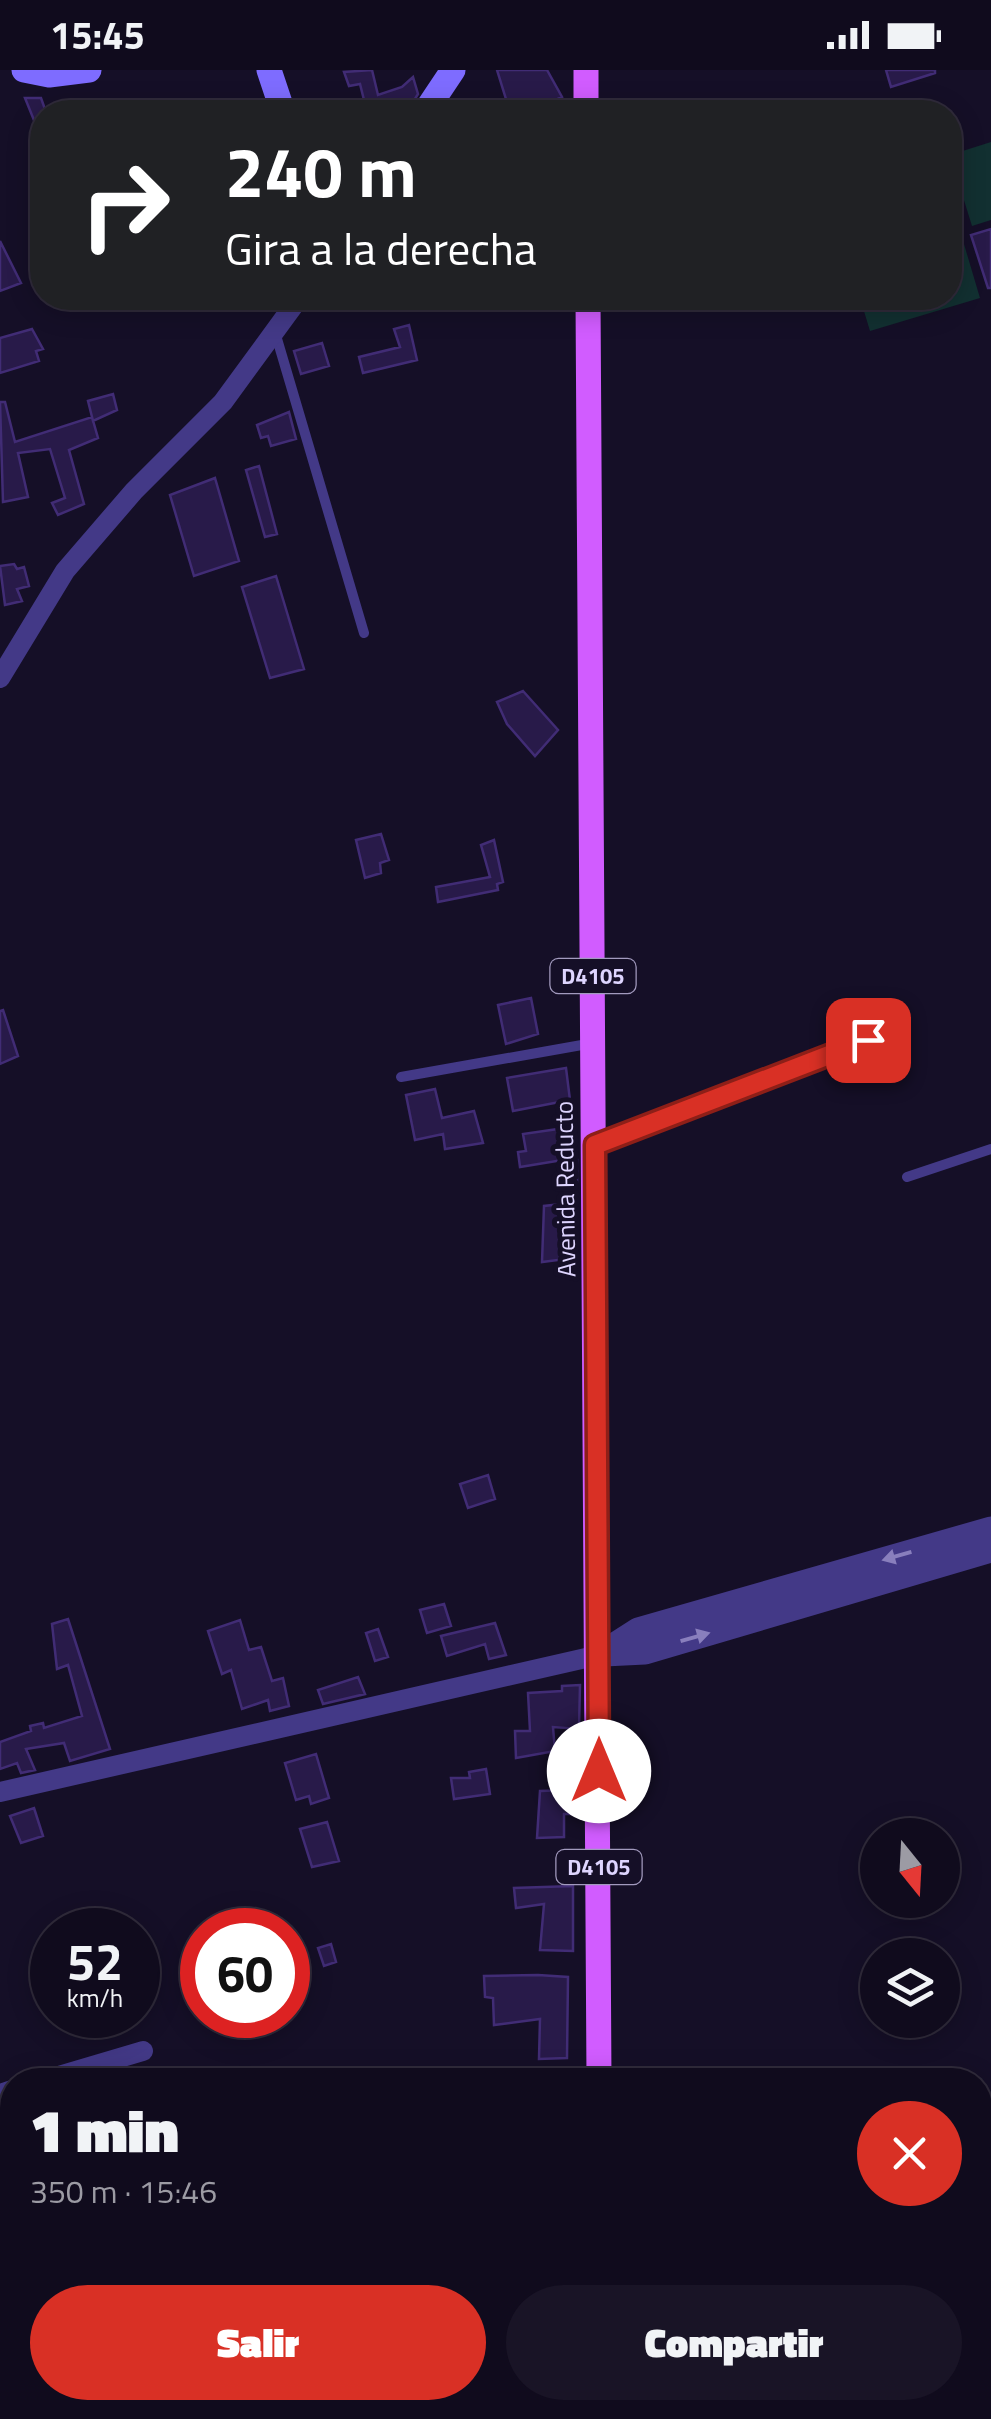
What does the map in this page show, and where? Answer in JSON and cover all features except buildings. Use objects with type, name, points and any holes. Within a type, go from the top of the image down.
[{"type":"main road","points":[[24,70],[49,75],[90,70]]},
{"type":"main road","points":[[269,70],[279,100]]},
{"type":"main road","points":[[433,100],[453,70]]},
{"type":"main road","points":[[586,70],[586,100]]},
{"type":"main road","name":"Avenida Reducto","points":[[588,310],[600,1655],[599,2068]]},
{"type":"street","points":[[0,678],[65,571],[134,491],[223,402],[290,310]]},
{"type":"street","points":[[0,1792],[600,1655],[638,1630],[976,1548],[991,1529]]},
{"type":"street","points":[[84,2068],[143,2050]]},
{"type":"lane","points":[[274,332],[364,633]]},
{"type":"lane","points":[[595,1145],[868,1040]]},
{"type":"lane","points":[[401,1078],[594,1043]]},
{"type":"lane","points":[[907,1177],[991,1149]]},
{"type":"green space","points":[[991,142],[991,220],[972,226],[962,194],[962,151]]},
{"type":"green space","points":[[962,237],[980,298],[962,303]]},
{"type":"green space","points":[[864,310],[940,310],[870,331]]},
{"type":"route","points":[[599,1771],[595,1145],[868,1040]]}]
